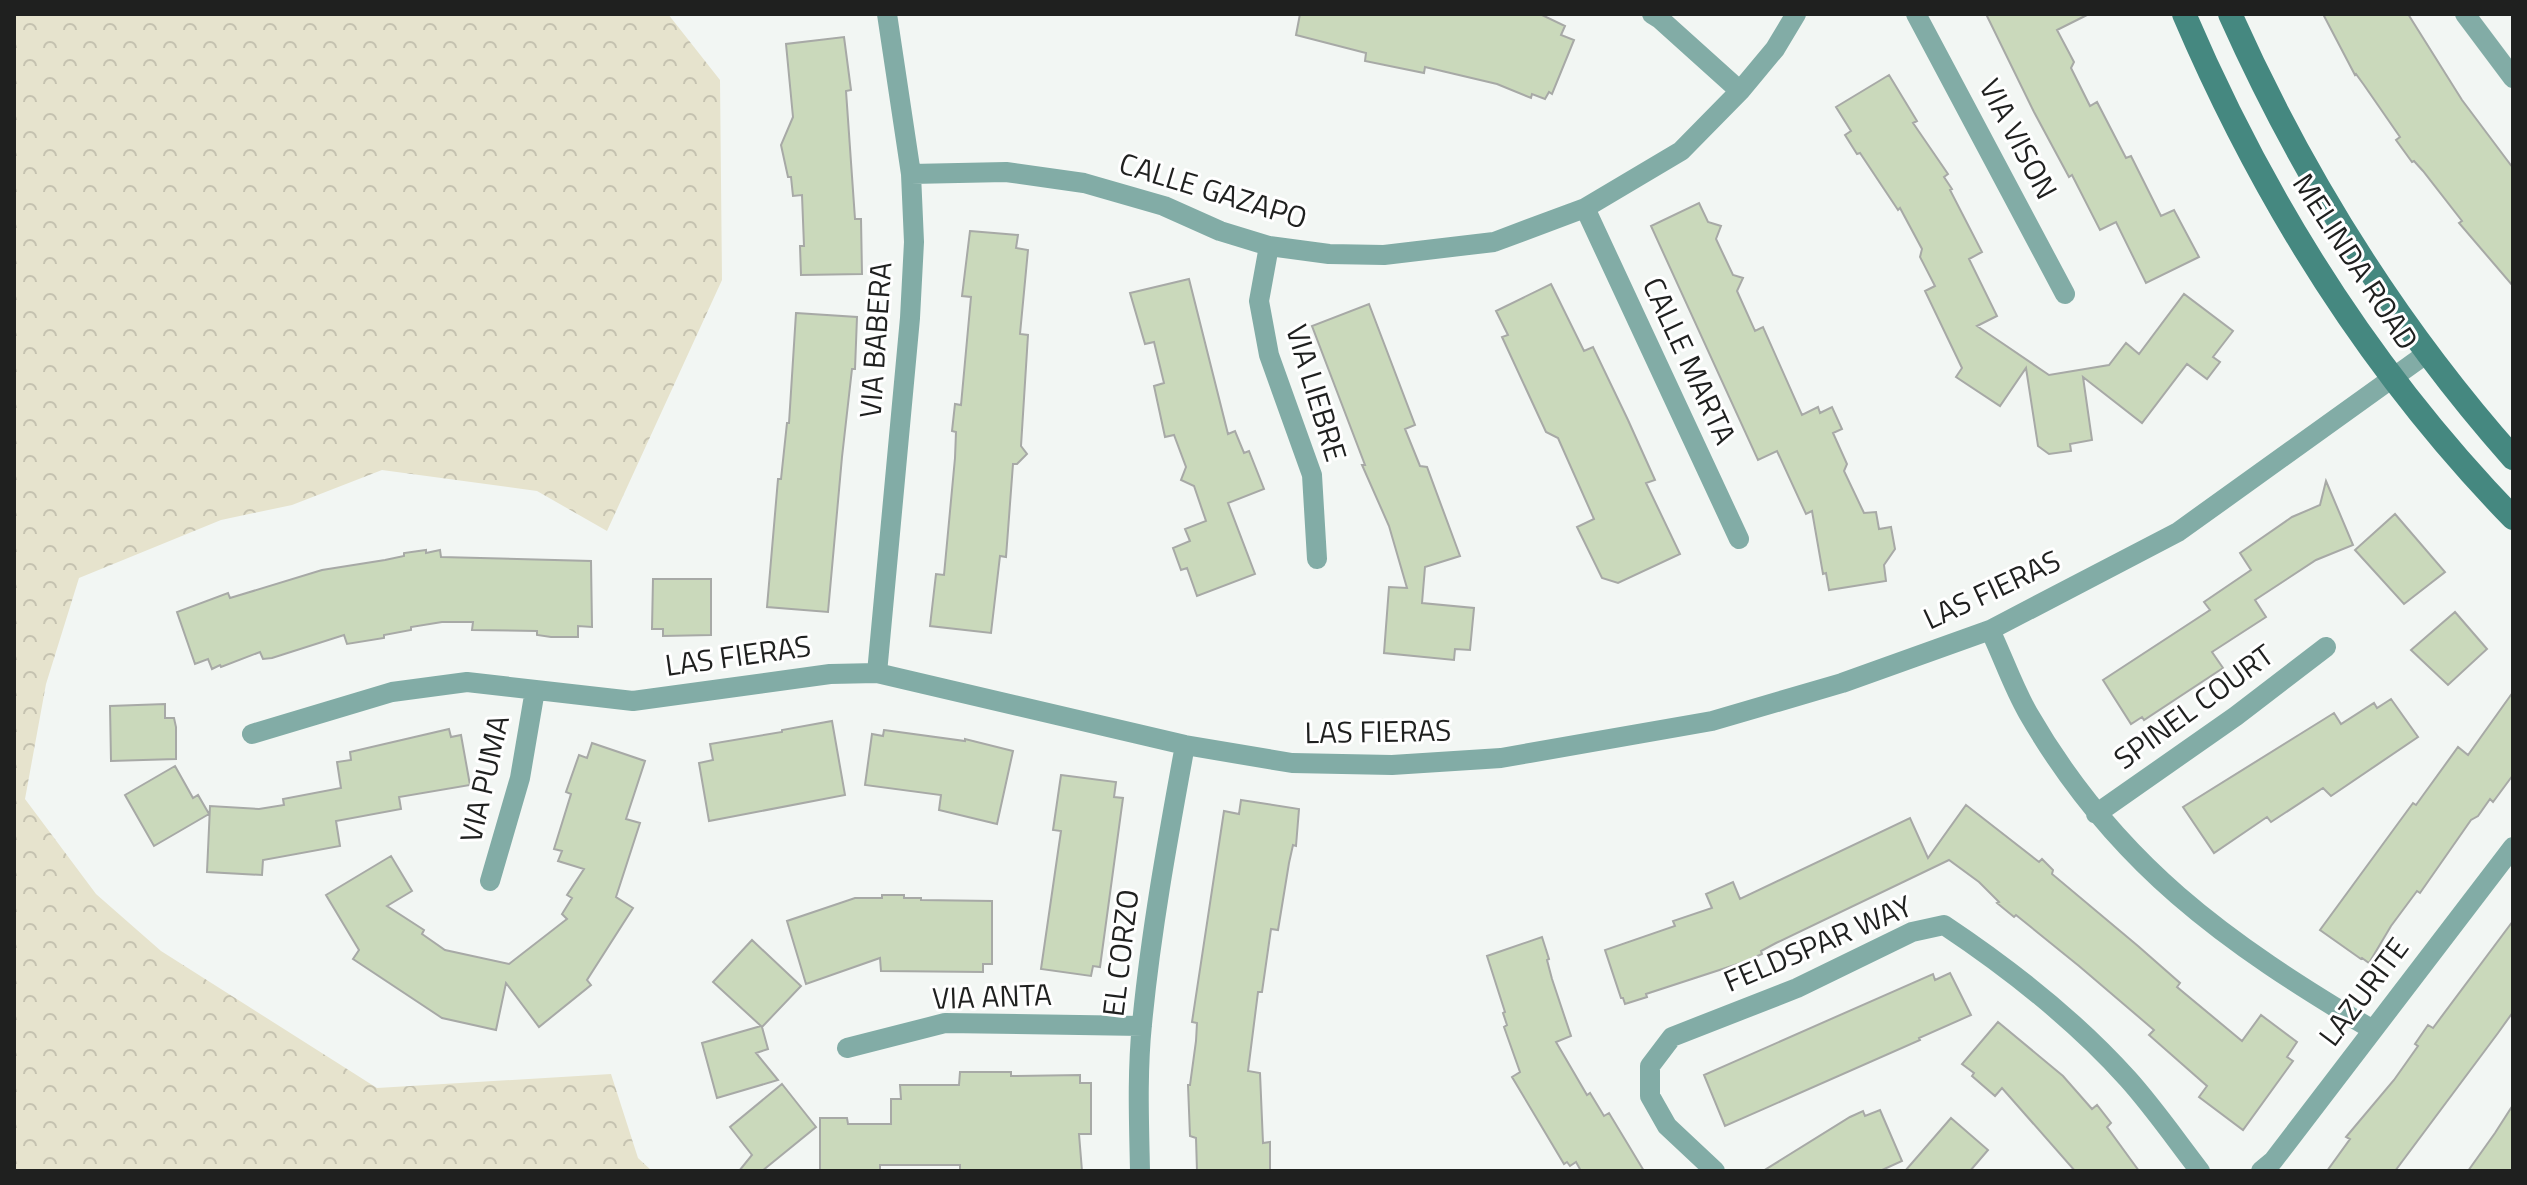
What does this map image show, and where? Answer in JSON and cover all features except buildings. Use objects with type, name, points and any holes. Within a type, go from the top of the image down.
[{"type":"main road","name":"MELINDA ROAD","points":[[2184,14],[2203,59],[2264,179],[2320,272],[2391,378],[2440,438],[2513,518]]},
{"type":"main road","name":"MELINDA ROAD","points":[[2230,14],[2304,161],[2361,257],[2426,354],[2513,458]]},
{"type":"street","name":"VIA BABERA","points":[[877,673],[910,318],[914,242],[911,174],[887,14]]},
{"type":"street","points":[[1652,14],[1740,91]]},
{"type":"street","name":"CALLE GAZAPO","points":[[911,174],[1006,172],[1084,183],[1164,206],[1220,231],[1269,246],[1329,254],[1384,255],[1494,242],[1585,208],[1681,151],[1740,91],[1775,49],[1796,14]]},
{"type":"street","name":"VIA VISON","points":[[1916,14],[2065,294]]},
{"type":"street","points":[[2465,14],[2513,78]]},
{"type":"street","name":"CALLE MARTA","points":[[1585,208],[1739,539]]},
{"type":"street","name":"VIA LIEBRE","points":[[1269,246],[1259,301],[1269,355],[1312,475],[1317,559]]},
{"type":"street","name":"LAS FIERAS","points":[[252,734],[392,692],[467,682],[633,701],[830,674],[877,673],[1185,745],[1292,763],[1392,765],[1501,758],[1712,721],[1842,683],[1990,630],[2178,532],[2426,354]]},
{"type":"street","points":[[1990,630],[2026,710],[2058,762],[2096,814],[2143,866],[2192,910],[2288,980],[2373,1030]]},
{"type":"street","name":"SPINEL COURT","points":[[2096,814],[2236,716],[2326,647]]},
{"type":"street","name":"VIA PUMA","points":[[490,881],[520,778],[535,690]]},
{"type":"street","name":"EL CORZO","points":[[1140,1171],[1138,1103],[1142,1026],[1159,885],[1185,745]]},
{"type":"street","name":"LAZURITE","points":[[2261,1171],[2273,1161],[2513,847]]},
{"type":"street","name":"FELDSPAR WAY","points":[[1715,1171],[1667,1126],[1650,1096],[1650,1066],[1672,1037],[1797,988],[1912,932],[1944,925],[1997,960],[2069,1020],[2128,1079],[2200,1171]]},
{"type":"street","name":"VIA ANTA","points":[[847,1048],[945,1023],[1142,1026]]},
{"type":"green space","points":[[14,14],[668,14],[720,80],[722,280],[607,531],[537,491],[382,470],[292,505],[221,520],[79,578],[46,684],[25,799],[96,894],[161,951],[377,1088],[611,1074],[638,1158],[652,1171],[14,1171]]}]
